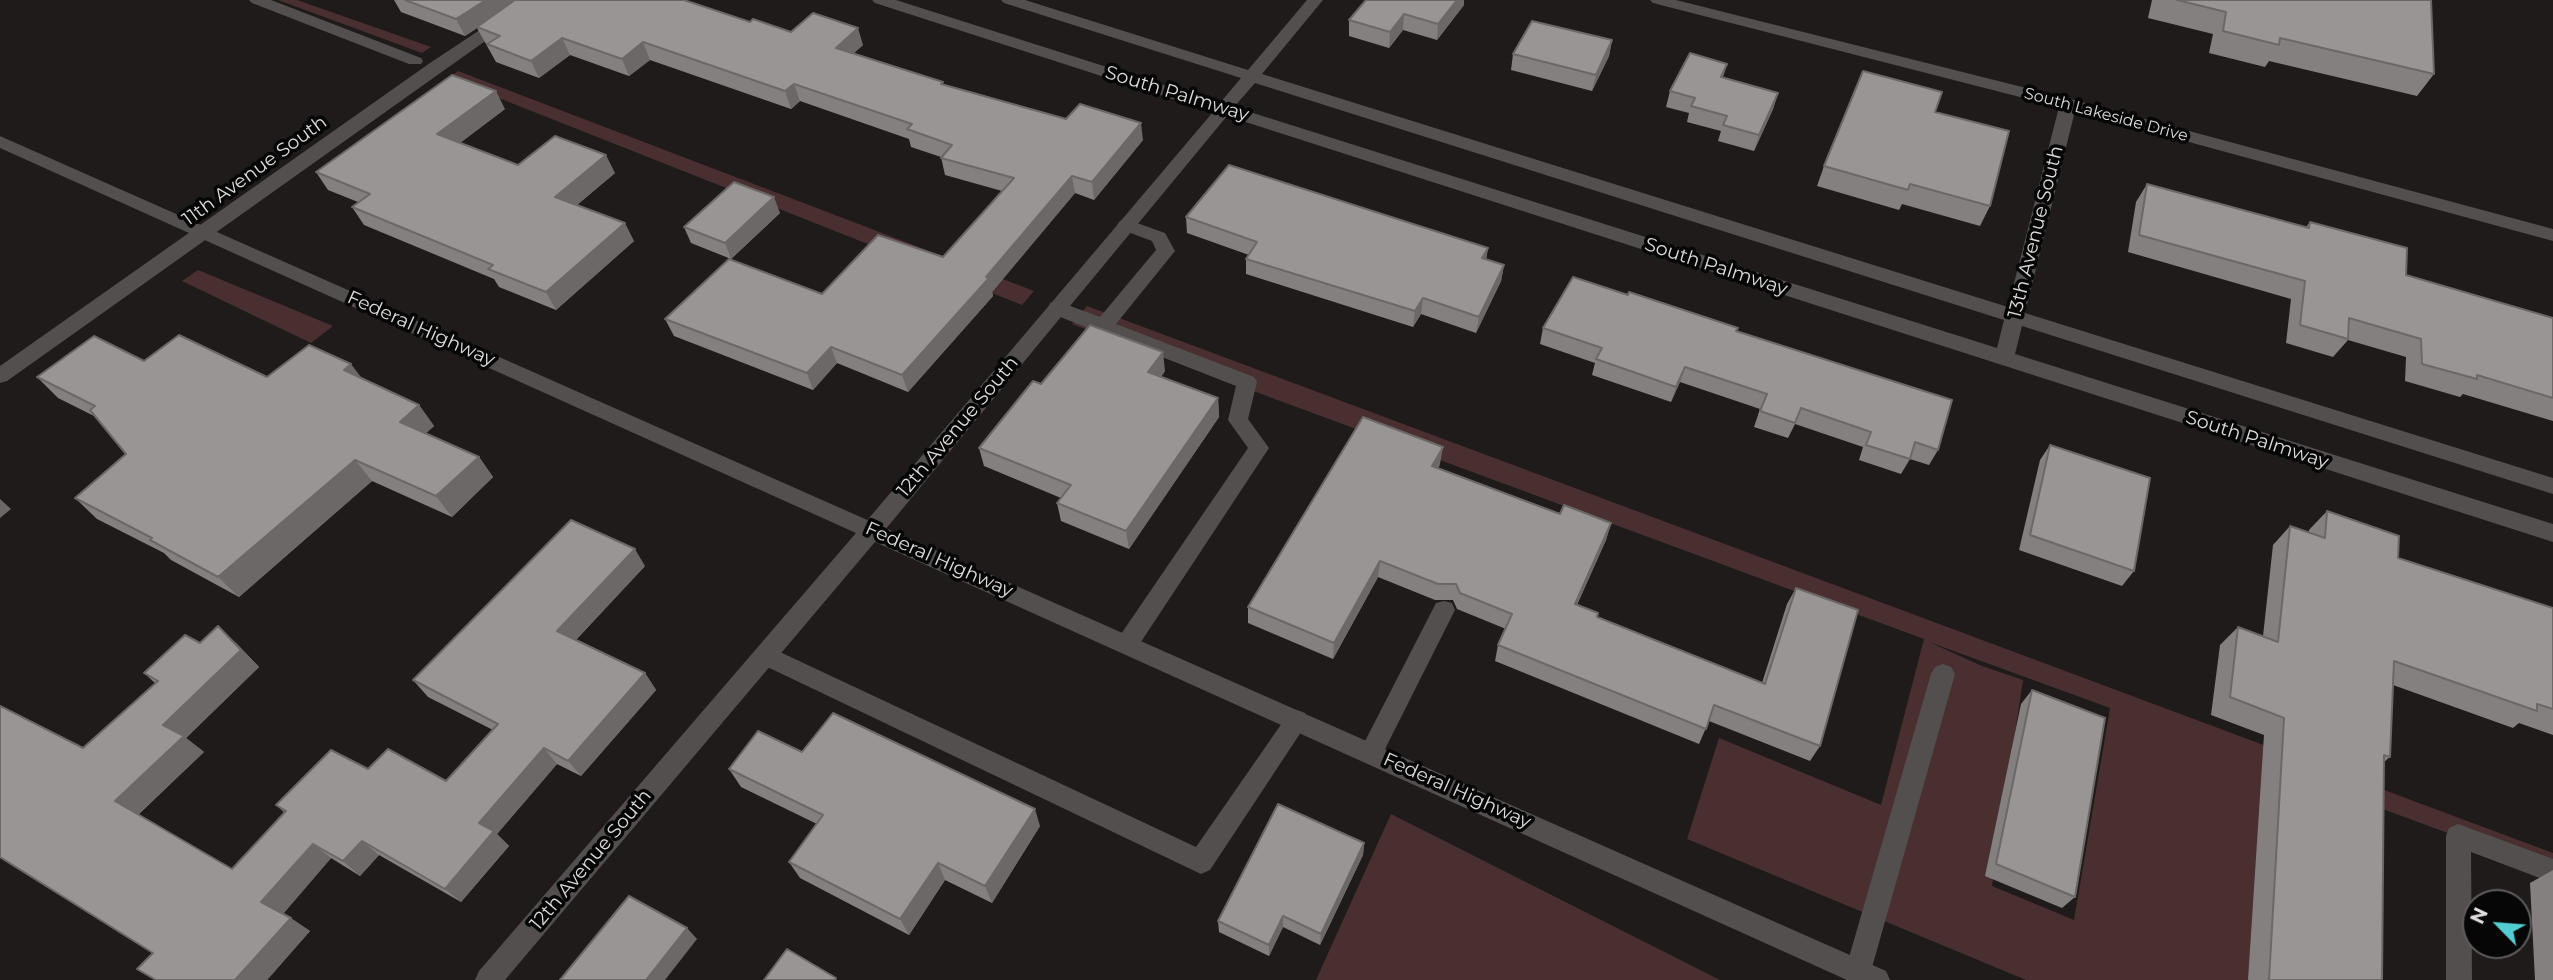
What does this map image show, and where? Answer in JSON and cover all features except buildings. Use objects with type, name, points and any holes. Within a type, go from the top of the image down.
[{"type":"street","points":[[257,0],[415,61]]},
{"type":"street","name":"11th Avenue South","points":[[0,376],[205,233],[436,66],[535,0]]},
{"type":"street","name":"South Palmway","points":[[880,0],[2553,533]]},
{"type":"street","name":"South Palmway","points":[[1009,0],[2014,319],[2553,486]]},
{"type":"street","name":"12th Avenue South","points":[[488,980],[872,530],[1315,0]]},
{"type":"street","name":"South Lakeside Drive","points":[[1658,0],[2068,104],[2553,234]]},
{"type":"street","name":"13th Avenue South","points":[[2004,360],[2068,104]]},
{"type":"street","name":"Federal Highway","points":[[0,141],[1297,720],[1864,977]]},
{"type":"street","points":[[1103,327],[1166,251],[1159,237],[1126,225]]},
{"type":"street","points":[[1056,308],[1247,382],[1238,420],[1259,448],[1127,644]]},
{"type":"street","points":[[1370,753],[1444,610]]},
{"type":"street","points":[[765,655],[1201,862],[1297,720]]},
{"type":"street","points":[[1864,977],[1943,674]]},
{"type":"street","points":[[2459,980],[2458,836],[2553,871]]},
{"type":"shaded area","points":[[278,0],[297,0],[431,47],[422,53]]},
{"type":"shaded area","points":[[458,71],[1034,291],[1022,305],[448,78]]},
{"type":"shaded area","points":[[198,270],[333,326],[311,343],[182,281]]},
{"type":"shaded area","points":[[1087,306],[2553,853],[2553,872],[2264,765],[2252,980],[2026,980],[1687,839],[1719,738],[1881,805],[1924,639],[1072,324]],"holes":[[[1929,642],[2110,708],[2074,920],[1992,886],[2023,680],[1982,666]]]},
{"type":"shaded area","points":[[1391,814],[1720,980],[1316,980]]}]
